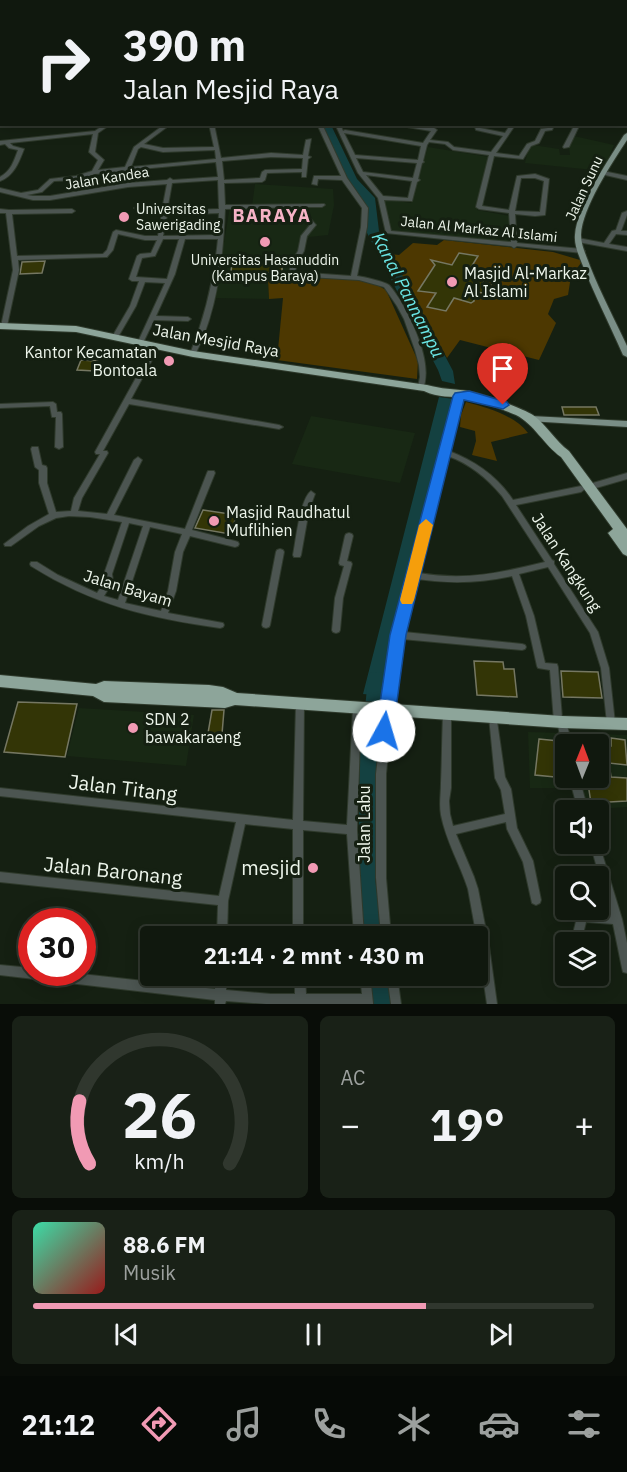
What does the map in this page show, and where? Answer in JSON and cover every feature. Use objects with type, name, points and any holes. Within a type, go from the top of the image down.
[{"type":"highway","name":"Jalan Mesjid Raya","points":[[2,326],[76,328],[193,354],[424,388],[503,405],[531,419],[542,431],[554,446],[556,455],[585,488],[623,538],[627,551]]},
{"type":"highway","points":[[0,681],[96,690],[104,696],[225,702],[235,699],[560,722],[627,724]]},
{"type":"main road","name":"Jalan Sunu","points":[[627,135],[603,173],[587,208],[578,240],[627,355]]},
{"type":"main road","points":[[531,419],[627,424]]},
{"type":"main road","points":[[542,431],[561,422]]},
{"type":"street","points":[[3,143],[96,132],[106,126]]},
{"type":"street","points":[[127,170],[132,154],[166,126]]},
{"type":"street","points":[[193,354],[207,314],[221,237],[223,209],[217,148],[212,126]]},
{"type":"street","points":[[320,126],[344,177],[362,200],[366,212],[354,277]]},
{"type":"street","name":"Jalan Al Markaz Al Islami","points":[[338,126],[360,173],[381,198],[388,232],[582,251]]},
{"type":"street","points":[[477,126],[478,129],[506,135]]},
{"type":"street","points":[[513,126],[492,155],[480,207],[513,211],[543,214],[547,180],[520,176],[513,211],[514,246]]},
{"type":"street","points":[[431,141],[492,155],[522,157],[529,145],[537,142],[542,131],[550,129],[552,126]]},
{"type":"street","points":[[566,147],[577,126]]},
{"type":"street","points":[[381,198],[410,200],[424,147],[433,127]]},
{"type":"street","points":[[94,172],[100,160],[92,152],[96,132]]},
{"type":"street","points":[[346,133],[424,147]]},
{"type":"street","points":[[23,194],[40,191],[52,180],[78,178],[94,172],[271,155],[308,157],[306,147],[309,140]]},
{"type":"street","points":[[0,179],[5,178],[10,172],[21,149],[3,143]]},
{"type":"street","points":[[141,145],[163,150],[217,148]]},
{"type":"street","points":[[352,156],[421,162]]},
{"type":"street","name":"Jalan Kandea","points":[[0,190],[33,198],[59,197],[170,180],[262,180],[265,172],[304,173],[308,157]]},
{"type":"street","points":[[184,165],[186,181]]},
{"type":"street","points":[[360,173],[417,180]]},
{"type":"street","points":[[603,173],[627,177]]},
{"type":"street","points":[[315,184],[316,177],[344,177]]},
{"type":"street","points":[[169,281],[132,279],[141,255],[153,255],[160,239],[170,180]]},
{"type":"street","points":[[137,208],[165,212],[322,205]]},
{"type":"street","points":[[301,206],[305,216],[313,225],[304,236],[292,274],[354,277],[386,286],[406,321],[420,356],[424,388]]},
{"type":"street","points":[[0,211],[72,211]]},
{"type":"street","points":[[2,326],[15,277],[9,212]]},
{"type":"street","points":[[618,232],[624,214],[627,213]]},
{"type":"street","points":[[15,258],[106,255],[116,232],[141,238],[160,239],[221,237]]},
{"type":"street","points":[[606,245],[613,233],[627,232]]},
{"type":"street","points":[[140,344],[169,281],[182,238]]},
{"type":"street","points":[[578,240],[627,249]]},
{"type":"street","points":[[116,337],[133,306],[142,281]]},
{"type":"street","points":[[151,318],[188,319]]},
{"type":"street","points":[[74,513],[78,498],[156,347]]},
{"type":"street","name":"Jalan Labu","points":[[385,926],[380,844],[385,710],[398,635],[445,452],[453,393]]},
{"type":"street","points":[[127,400],[279,427]]},
{"type":"street","points":[[0,406],[53,404],[54,415],[59,414],[59,447]]},
{"type":"street","points":[[35,449],[39,467],[43,468],[44,483],[53,515]]},
{"type":"street","name":"Jalan Kangkung","points":[[445,452],[466,460],[486,472],[510,503],[586,617],[599,645],[605,668],[611,723]]},
{"type":"street","points":[[109,518],[138,460]]},
{"type":"street","points":[[163,616],[186,532],[211,473]]},
{"type":"street","points":[[510,503],[585,488],[627,476]]},
{"type":"street","points":[[297,555],[305,510],[311,494]]},
{"type":"street","points":[[8,543],[53,515],[74,513],[186,532],[235,544]]},
{"type":"street","points":[[99,597],[109,581],[108,574],[126,521]]},
{"type":"street","points":[[121,604],[147,525]]},
{"type":"street","points":[[336,630],[349,536]]},
{"type":"street","points":[[266,625],[280,552]]},
{"type":"street","points":[[413,575],[465,581],[514,573],[551,563]]},
{"type":"street","name":"Jalan Bayam","points":[[34,564],[69,585],[99,597],[163,616],[220,625]]},
{"type":"street","points":[[514,573],[530,616],[541,666],[554,667],[560,722],[564,734]]},
{"type":"street","points":[[398,635],[522,647]]},
{"type":"street","points":[[298,926],[297,825],[300,704]]},
{"type":"street","points":[[358,926],[352,830],[359,708]]},
{"type":"street","points":[[447,714],[443,798],[450,831],[469,877],[477,926]]},
{"type":"street","points":[[493,717],[500,778],[506,789],[513,832],[528,861],[536,900]]},
{"type":"street","name":"Jalan Titang","points":[[0,792],[297,825]]},
{"type":"street","points":[[450,831],[510,817]]},
{"type":"street","points":[[222,926],[223,902],[241,820]]},
{"type":"street","points":[[297,825],[352,830]]},
{"type":"street","points":[[598,854],[624,943],[627,965]]},
{"type":"street","name":"Jalan Baronang","points":[[0,877],[223,902]]},
{"type":"street","points":[[578,932],[582,916],[617,919]]},
{"type":"street","points":[[0,970],[220,999],[368,1001],[366,986]]},
{"type":"street","points":[[300,986],[301,1001]]},
{"type":"street","points":[[394,986],[396,1004]]},
{"type":"street","points":[[488,986],[492,1004]]},
{"type":"shaded area","points":[[574,136],[614,145],[603,171],[525,163],[529,147],[533,145],[559,149],[560,155],[570,155],[569,147]]},
{"type":"shaded area","points":[[428,147],[489,157],[477,210],[510,216],[509,245],[389,231],[384,199],[411,203]]},
{"type":"shaded area","name":"Universitas Hasanuddin (Kampus Baraya)","points":[[255,184],[333,189],[334,205],[328,235],[309,237],[296,256],[290,278],[268,279],[269,299],[215,298],[230,206],[252,206]]},
{"type":"shaded area","points":[[444,240],[553,252],[580,260],[581,263],[571,276],[568,295],[554,299],[548,314],[556,323],[539,360],[460,340],[447,358],[390,254],[399,255],[413,243],[437,245]]},
{"type":"shaded area","points":[[268,279],[352,279],[365,281],[386,290],[418,361],[417,379],[277,360],[283,298],[269,299]]},
{"type":"shaded area","points":[[466,402],[516,421],[528,433],[491,442],[497,461],[472,455],[476,441],[475,431],[460,427],[461,415]]},
{"type":"shaded area","points":[[311,416],[415,433],[400,483],[292,464]]},
{"type":"shaded area","name":"SDN 2 bawakaraeng","points":[[79,708],[194,715],[186,766],[67,756]]},
{"type":"shaded area","points":[[528,732],[594,734],[555,734],[555,788],[530,788]]},
{"type":"shaded area","points":[[609,734],[627,735],[627,807],[609,808],[609,800],[577,800],[571,788],[609,788]]},
{"type":"water","points":[[321,126],[331,126],[357,179],[375,198],[379,231],[453,371],[455,384],[442,381],[366,231],[364,202],[346,178]]},
{"type":"water","points":[[439,397],[454,399],[388,661],[384,696],[363,694]]},
{"type":"water","points":[[360,722],[379,723],[375,877],[381,926],[361,926],[358,903]]},
{"type":"water","points":[[369,986],[389,986],[391,1004],[371,1004]]},
{"type":"building","name":"Masjid Al-Markaz Al Islami","points":[[459,253],[478,256],[470,269],[488,273],[483,283],[491,285],[489,291],[486,294],[474,291],[474,301],[471,303],[454,298],[446,311],[427,307],[436,293],[418,291],[435,265],[431,260],[452,265]]},
{"type":"building","points":[[45,261],[42,273],[20,274],[22,262]]},
{"type":"building","points":[[232,263],[282,264],[282,273],[231,272]]},
{"type":"building","points":[[81,360],[98,361],[95,371],[77,370]]},
{"type":"building","points":[[562,407],[596,407],[599,415],[564,415]]},
{"type":"building","name":"Masjid Raudhatul Muflihien","points":[[203,510],[237,515],[230,534],[195,528]]},
{"type":"building","points":[[474,661],[503,662],[504,669],[514,669],[517,697],[477,695]]},
{"type":"building","points":[[561,671],[598,672],[602,698],[563,697]]},
{"type":"building","points":[[18,702],[77,704],[65,757],[4,752]]},
{"type":"building","points":[[212,710],[224,710],[222,734],[208,733]]},
{"type":"building","points":[[611,738],[625,740],[627,765],[609,763],[609,746],[611,746]]},
{"type":"building","points":[[539,739],[555,741],[555,777],[535,775]]},
{"type":"building","points":[[609,763],[611,777],[627,778],[627,801],[591,800],[589,788],[609,788]]},
{"type":"waterway","name":"Kanal Pannampu","points":[[370,739],[376,678]]},
{"type":"slow traffic","points":[[407,600],[426,525]]},
{"type":"place","name":"Universitas Sawerigading","points":[[124,217]]},
{"type":"place","name":"Universitas Hasanuddin (Kampus Baraya)","points":[[265,242]]},
{"type":"place","name":"Masjid Al-Markaz Al Islami","points":[[452,282]]},
{"type":"place","name":"Kantor Kecamatan Bontoala","points":[[169,361]]},
{"type":"place","name":"Masjid Raudhatul Muflihien","points":[[214,521]]},
{"type":"place","name":"SDN 2 bawakaraeng","points":[[133,728]]},
{"type":"place","name":"mesjid","points":[[313,868]]},
{"type":"district","name":"BARAYA","points":[[272,216]]},
{"type":"route","points":[[384,731],[398,635],[459,396],[469,395],[503,405]]}]
